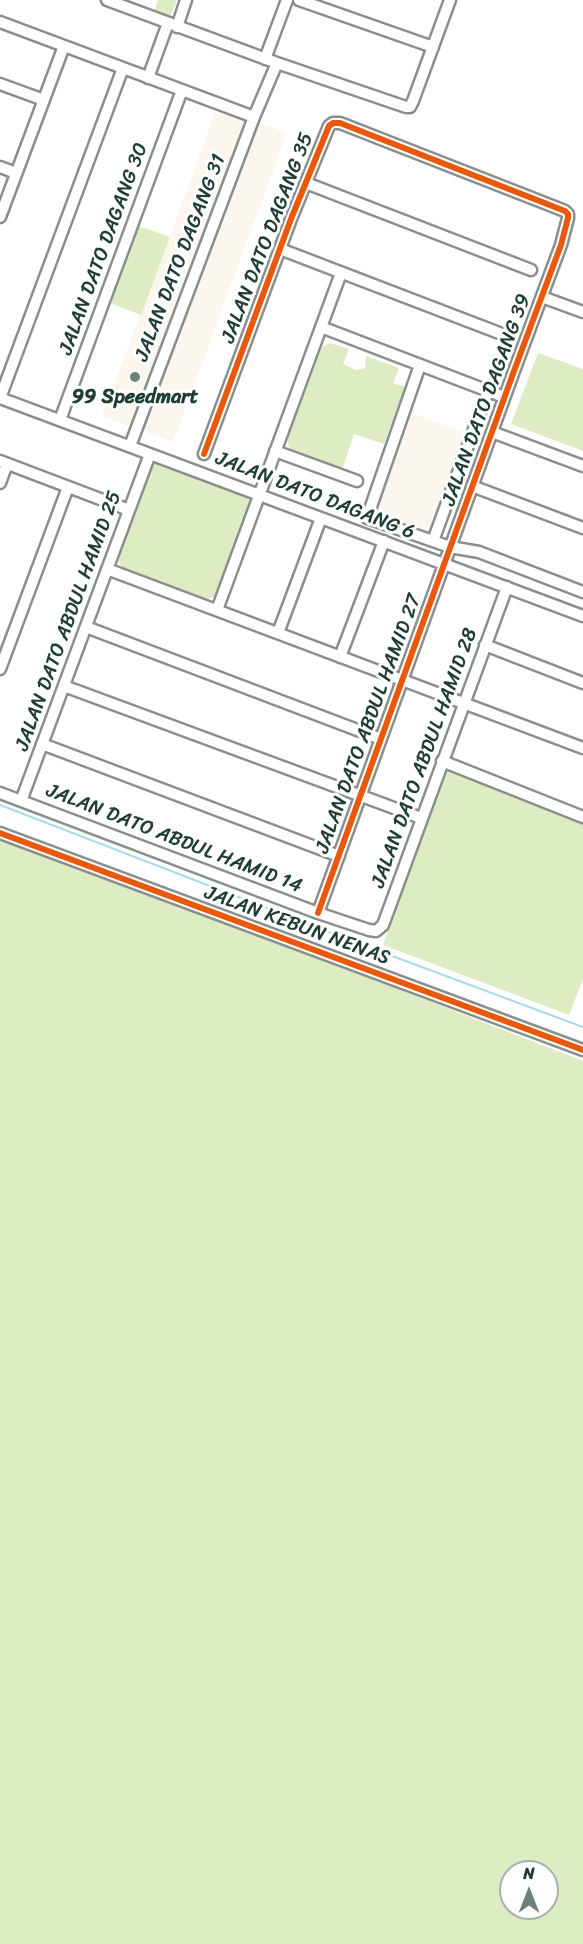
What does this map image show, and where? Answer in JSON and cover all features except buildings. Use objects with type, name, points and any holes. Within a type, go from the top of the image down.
[{"type":"street","points":[[107,0],[265,59],[399,106],[410,107],[450,0]]},
{"type":"street","points":[[148,78],[186,0]]},
{"type":"street","points":[[265,59],[287,0]]},
{"type":"street","points":[[298,0],[433,47]]},
{"type":"street","points":[[0,22],[254,117]]},
{"type":"street","points":[[0,217],[64,46]]},
{"type":"street","name":"JALAN DATO DAGANG 31","points":[[130,446],[254,117],[277,63]]},
{"type":"street","points":[[0,398],[123,68]]},
{"type":"street","points":[[0,84],[44,100]]},
{"type":"street","name":"JALAN DATO DAGANG 30","points":[[60,420],[182,90]]},
{"type":"street","name":"JALAN DATO DAGANG 35","points":[[204,454],[280,249],[329,126],[333,123],[340,123],[454,168]]},
{"type":"street","points":[[0,167],[16,173]]},
{"type":"street","name":"JALAN DATO DAGANG 39","points":[[450,547],[554,265],[568,218],[565,211],[454,168]]},
{"type":"street","points":[[306,183],[531,270]]},
{"type":"street","points":[[280,249],[507,336]]},
{"type":"street","points":[[217,610],[341,273]]},
{"type":"street","points":[[542,297],[583,312]]},
{"type":"street","points":[[321,327],[504,397]]},
{"type":"street","points":[[420,365],[366,518],[450,547],[479,552],[583,592]]},
{"type":"street","points":[[433,541],[488,391]]},
{"type":"street","name":"JALAN DATO DAGANG 6","points":[[0,398],[583,616]]},
{"type":"street","points":[[492,432],[583,466]]},
{"type":"street","points":[[275,451],[357,481]]},
{"type":"street","name":"JALAN DATO ABDUL HAMID 25","points":[[21,801],[150,454]]},
{"type":"street","points":[[0,483],[4,463],[129,510]]},
{"type":"street","points":[[472,486],[583,528]]},
{"type":"street","points":[[0,669],[68,487]]},
{"type":"street","points":[[278,633],[321,518]]},
{"type":"street","points":[[340,657],[384,541]]},
{"type":"street","name":"JALAN DATO ABDUL HAMID 27","points":[[318,913],[450,547]]},
{"type":"street","points":[[107,569],[583,748]]},
{"type":"street","name":"JALAN DATO ABDUL HAMID 28","points":[[369,930],[376,931],[382,925],[507,587]]},
{"type":"street","points":[[86,627],[381,739]]},
{"type":"street","points":[[485,645],[583,684]]},
{"type":"street","points":[[64,686],[421,818]]},
{"type":"street","points":[[42,744],[339,856]]},
{"type":"street","points":[[442,761],[583,817]]},
{"type":"street","name":"JALAN DATO ABDUL HAMID 14","points":[[0,793],[318,913],[369,930]]},
{"type":"street","name":"JALAN KEBUN NENAS","points":[[0,833],[583,1050]]},
{"type":"shaded area","points":[[217,107],[287,133],[173,442],[102,416]]},
{"type":"shaded area","points":[[406,411],[470,434],[432,538],[370,516]]},
{"type":"green space","points":[[158,0],[177,0],[170,17],[154,11]]},
{"type":"green space","points":[[139,226],[170,237],[141,315],[110,303]]},
{"type":"green space","points":[[330,343],[349,349],[343,364],[356,370],[365,368],[366,356],[399,368],[393,383],[405,387],[384,444],[354,434],[342,470],[296,453],[289,447],[287,440],[322,347]]},
{"type":"green space","points":[[538,353],[583,369],[583,451],[511,424]]},
{"type":"green space","points":[[153,463],[247,496],[252,503],[214,597],[203,600],[122,567],[118,561]]},
{"type":"green space","points":[[446,769],[583,824],[583,979],[569,1015],[383,945]]},
{"type":"green space","points":[[0,834],[583,1061],[583,1944],[0,1944]]},
{"type":"waterway","points":[[0,805],[583,1027]]},
{"type":"cycle path","points":[[204,454],[291,219],[329,126],[333,123],[340,123],[568,214],[561,245],[318,913]]},
{"type":"cycle path","points":[[0,833],[583,1050]]},
{"type":"place","name":"99 Speedmart","points":[[135,377]]}]
